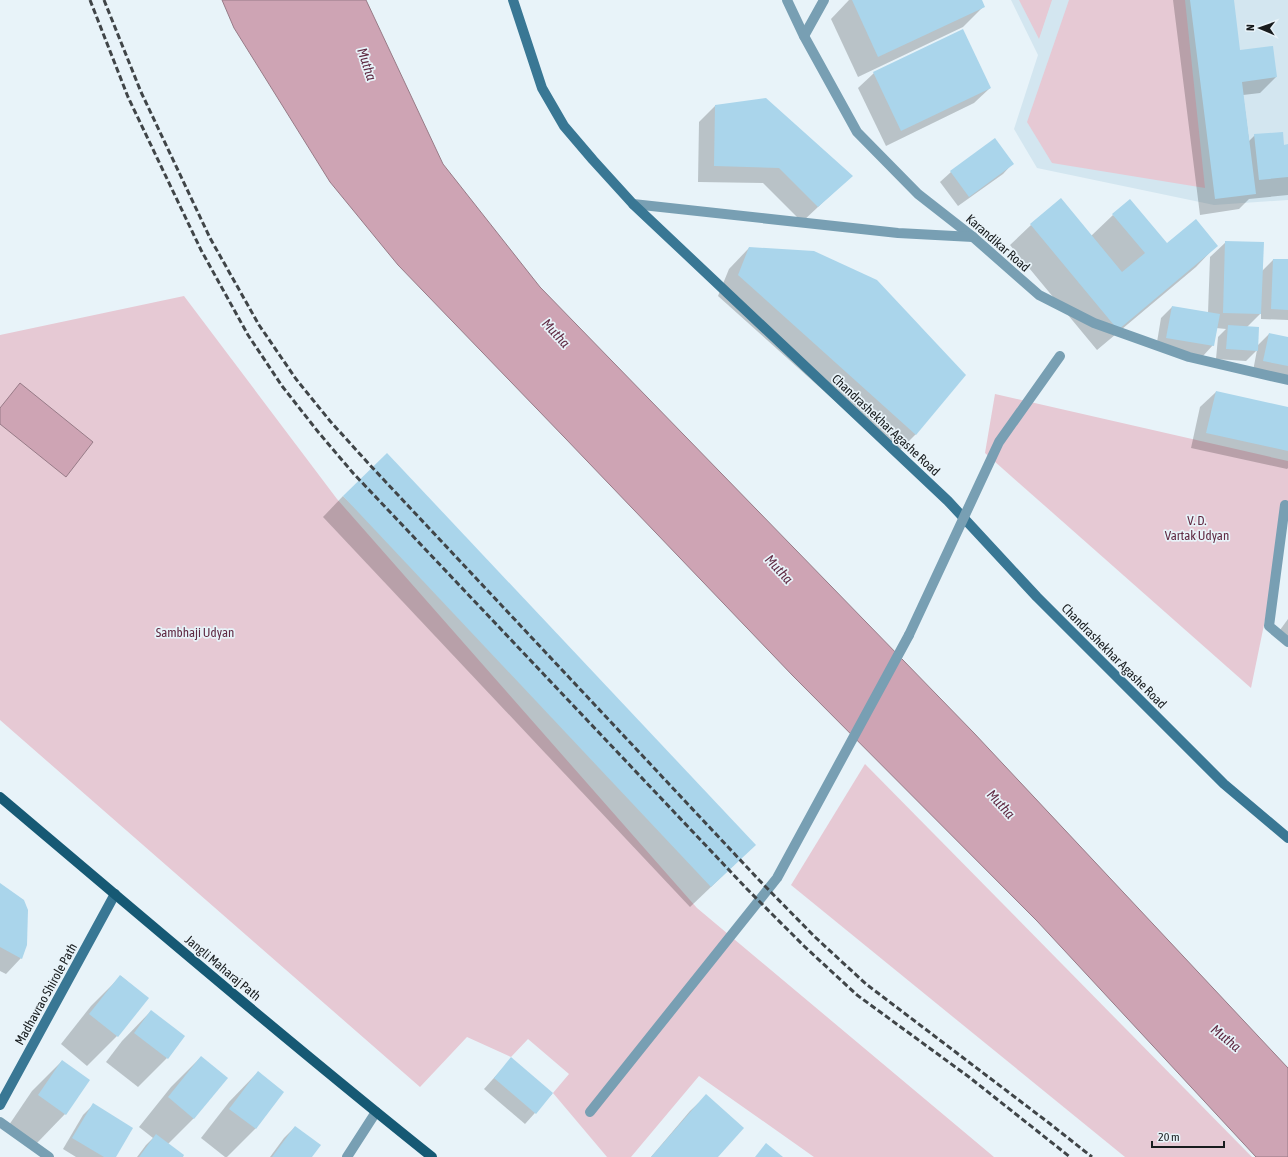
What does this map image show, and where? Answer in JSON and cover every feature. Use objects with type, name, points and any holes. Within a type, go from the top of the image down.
[{"type":"main road","name":"Jangli Maharaj Path","points":[[0,797],[376,1112],[432,1157]]},
{"type":"street","name":"Chandrashekhar Agashe Road","points":[[513,0],[542,88],[564,126],[592,160],[633,204],[948,501],[1037,597],[1213,773],[1288,838]]},
{"type":"street","name":"Karandikar Road","points":[[787,0],[804,36],[857,132],[918,194],[973,237],[1039,295],[1094,323],[1189,357],[1288,380]]},
{"type":"street","points":[[804,36],[824,0]]},
{"type":"street","points":[[633,204],[898,233],[973,237]]},
{"type":"street","points":[[590,1112],[777,878],[909,635],[999,442],[1060,356]]},
{"type":"street","points":[[1285,505],[1269,626],[1288,642]]},
{"type":"street","name":"Madhavrao Shirole Path","points":[[0,1105],[115,894]]},
{"type":"street","points":[[348,1157],[376,1112]]},
{"type":"street","points":[[0,1122],[49,1157]]},
{"type":"shaded area","points":[[1011,0],[1288,0],[1288,200],[1214,205],[1037,168],[1014,129],[1038,55]]},
{"type":"green space","points":[[1019,0],[1052,0],[1039,39]]},
{"type":"green space","points":[[1069,0],[1185,0],[1205,188],[1052,163],[1027,122]]},
{"type":"green space","name":"Sambhaji Udyan","points":[[184,296],[337,499],[697,908],[994,1157],[814,1157],[699,1076],[631,1157],[607,1157],[553,1093],[569,1074],[528,1039],[511,1057],[467,1037],[420,1087],[0,720],[0,335]]},
{"type":"green space","name":"V. D. Vartak Udyan","points":[[995,394],[1288,461],[1288,508],[1251,688],[985,453]]},
{"type":"green space","points":[[865,764],[1252,1157],[1125,1157],[791,885]]},
{"type":"water","name":"Mutha","points":[[222,0],[366,0],[443,164],[540,287],[974,733],[1288,1068],[1288,1157],[1256,1157],[1037,921],[793,676],[398,265],[330,182],[234,28]]},
{"type":"water","points":[[20,383],[93,442],[66,477],[0,424],[0,408]]},
{"type":"building","points":[[852,0],[982,0],[985,7],[878,57]]},
{"type":"building","points":[[1190,0],[1234,0],[1240,50],[1273,46],[1277,77],[1242,82],[1256,194],[1215,199]]},
{"type":"building","points":[[963,29],[991,88],[901,131],[873,72]]},
{"type":"building","points":[[766,98],[853,176],[818,207],[779,168],[714,166],[715,105]]},
{"type":"building","points":[[1283,132],[1284,145],[1288,144],[1288,177],[1259,180],[1254,134]]},
{"type":"building","points":[[995,138],[1014,164],[969,197],[950,171]]},
{"type":"building","points":[[1061,198],[1122,272],[1145,253],[1112,214],[1130,199],[1167,243],[1196,219],[1218,246],[1118,330],[1030,224]]},
{"type":"building","points":[[1225,241],[1264,242],[1261,314],[1223,313]]},
{"type":"building","points":[[749,247],[814,251],[877,280],[966,375],[916,435],[738,275]]},
{"type":"building","points":[[1273,259],[1288,259],[1288,310],[1271,309]]},
{"type":"building","points":[[1172,306],[1220,314],[1214,346],[1166,338]]},
{"type":"building","points":[[1228,325],[1259,327],[1258,351],[1226,349]]},
{"type":"building","points":[[1269,333],[1288,337],[1288,366],[1263,361]]},
{"type":"building","points":[[1216,391],[1288,407],[1288,451],[1206,433]]},
{"type":"building","points":[[387,453],[756,845],[711,887],[343,496]]},
{"type":"building","points":[[0,883],[24,900],[28,910],[27,945],[22,959],[0,947]]},
{"type":"building","points":[[120,975],[149,998],[118,1037],[89,1014]]},
{"type":"building","points":[[151,1010],[185,1036],[168,1059],[134,1033]]},
{"type":"building","points":[[201,1056],[228,1078],[194,1119],[168,1097]]},
{"type":"building","points":[[511,1057],[553,1093],[536,1114],[494,1078]]},
{"type":"building","points":[[62,1060],[90,1080],[66,1115],[38,1095]]},
{"type":"building","points":[[258,1071],[284,1092],[256,1129],[229,1109]]},
{"type":"building","points":[[706,1094],[744,1128],[718,1157],[651,1157]]},
{"type":"building","points":[[93,1103],[133,1128],[116,1157],[104,1157],[72,1138]]},
{"type":"building","points":[[295,1126],[321,1145],[312,1157],[272,1157]]},
{"type":"building","points":[[156,1134],[184,1155],[183,1157],[139,1157]]},
{"type":"building","points":[[766,1143],[783,1157],[755,1157]]},
{"type":"railway","points":[[90,0],[128,97],[201,250],[248,335],[282,386],[319,433],[353,473],[747,889],[804,946],[857,995],[969,1077],[1070,1157]]},
{"type":"railway","points":[[104,0],[141,92],[210,238],[259,325],[296,379],[330,421],[759,880],[815,937],[866,984],[1092,1157]]}]
